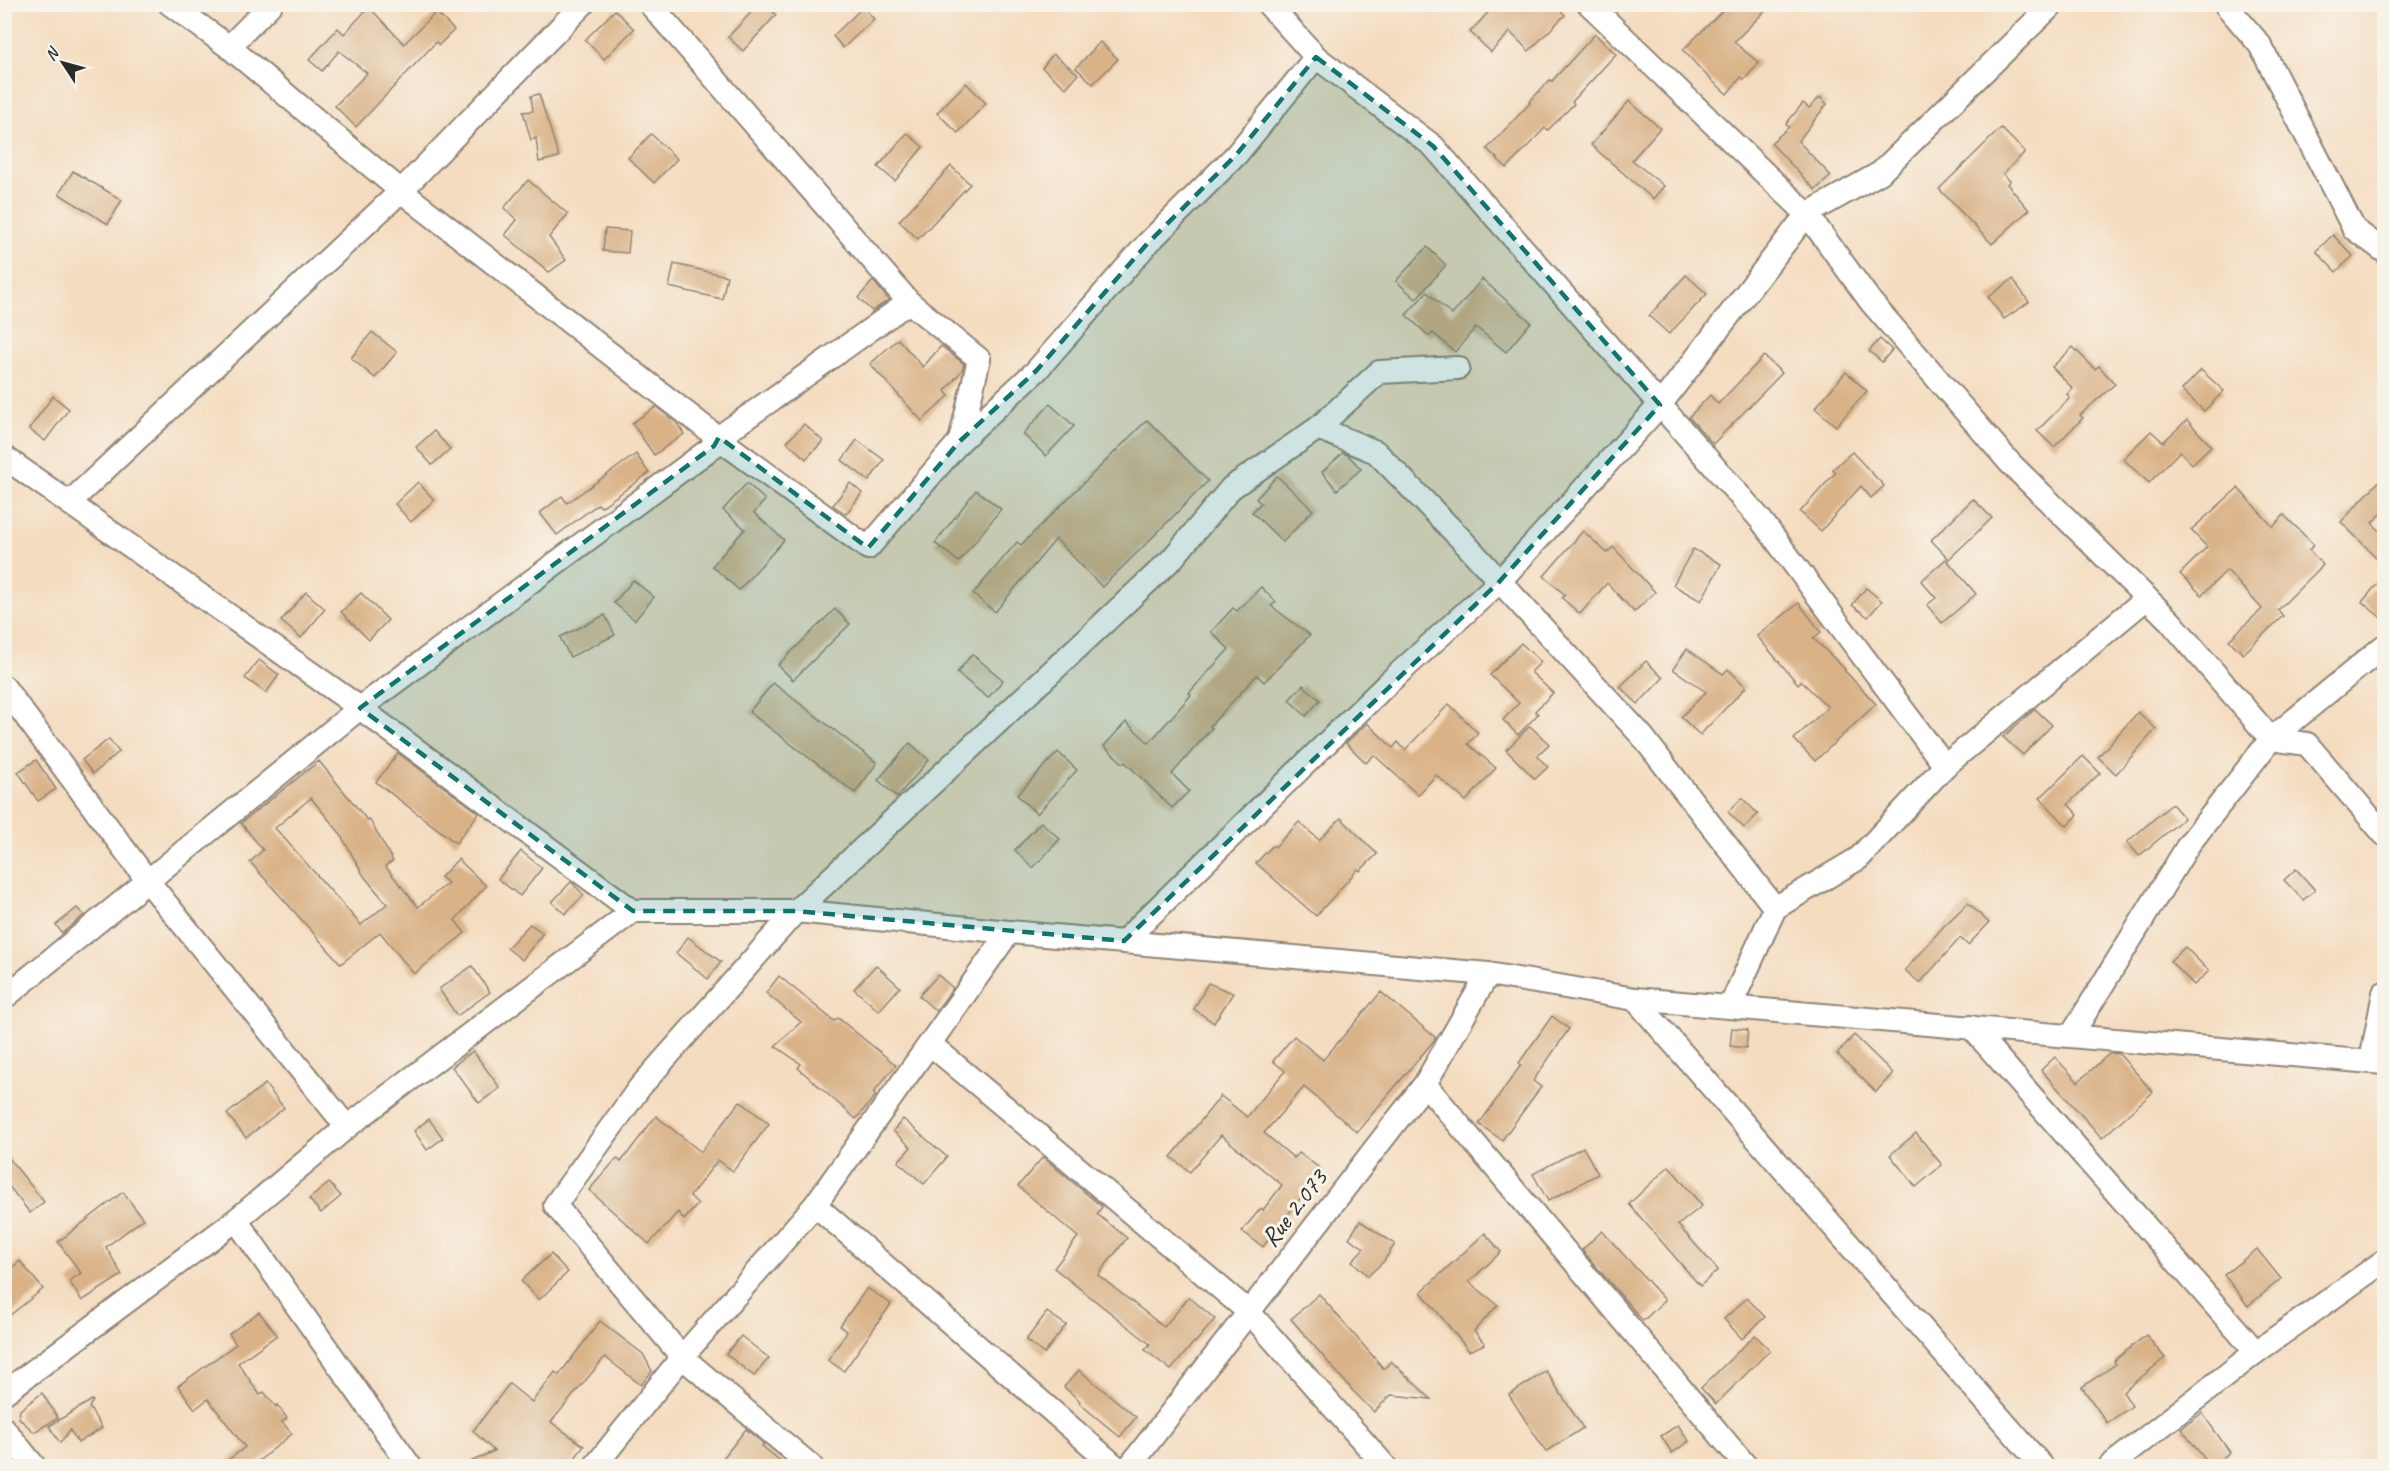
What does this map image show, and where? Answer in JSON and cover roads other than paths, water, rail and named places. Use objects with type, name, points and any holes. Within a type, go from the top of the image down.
[{"type":"street","points":[[170,4],[229,47],[400,191],[719,437],[868,548],[960,441],[1036,371],[1147,244],[1236,155],[1316,57]]},
{"type":"street","points":[[229,47],[271,4]]},
{"type":"street","points":[[69,503],[400,191],[583,4]]},
{"type":"street","points":[[650,4],[909,302],[979,359],[960,441]]},
{"type":"street","points":[[1268,4],[1316,57],[1433,146],[1761,520],[1945,766]]},
{"type":"street","points":[[1589,4],[1808,214],[1871,302],[2010,463],[2170,621],[2271,739],[2307,744],[2385,834]]},
{"type":"street","points":[[1124,941],[1386,686],[1499,582],[1660,405],[1808,214],[1881,174],[2053,4]]},
{"type":"street","points":[[2225,4],[2260,45],[2354,229],[2385,251]]},
{"type":"street","points":[[4,998],[360,708],[714,446],[719,437],[909,302]]},
{"type":"street","points":[[812,1467],[682,1357],[555,1205],[640,1087],[796,910],[1172,559],[1231,488],[1318,428],[1379,372],[1458,368]]},
{"type":"street","points":[[1318,428],[1376,453],[1499,582],[1642,736],[1774,908]]},
{"type":"street","points":[[4,457],[360,708],[633,911]]},
{"type":"street","points":[[1730,1007],[1774,908],[1859,858],[1945,766],[2147,598]]},
{"type":"street","points":[[2071,1036],[2189,844],[2271,739],[2385,646]]},
{"type":"street","points":[[4,687],[147,880],[347,1127]]},
{"type":"street","points":[[4,1393],[236,1220],[347,1127],[633,911],[796,910],[1009,932],[1488,974],[1635,999],[2378,1062],[2385,993]]},
{"type":"street","points":[[595,1467],[682,1357],[815,1205],[1009,932]]},
{"type":"street","name":"Rue 2.073","points":[[1130,1467],[1425,1084],[1488,974]]},
{"type":"street","points":[[1635,999],[2042,1467]]},
{"type":"street","points":[[1971,1027],[2256,1352]]},
{"type":"street","points":[[930,1044],[1249,1312],[1385,1467]]},
{"type":"street","points":[[1425,1084],[1746,1467]]},
{"type":"street","points":[[815,1205],[1115,1467]]},
{"type":"street","points":[[236,1220],[410,1467]]},
{"type":"street","points":[[2110,1467],[2256,1352],[2385,1261]]},
{"type":"street","points":[[4,1430],[34,1467]]}]
